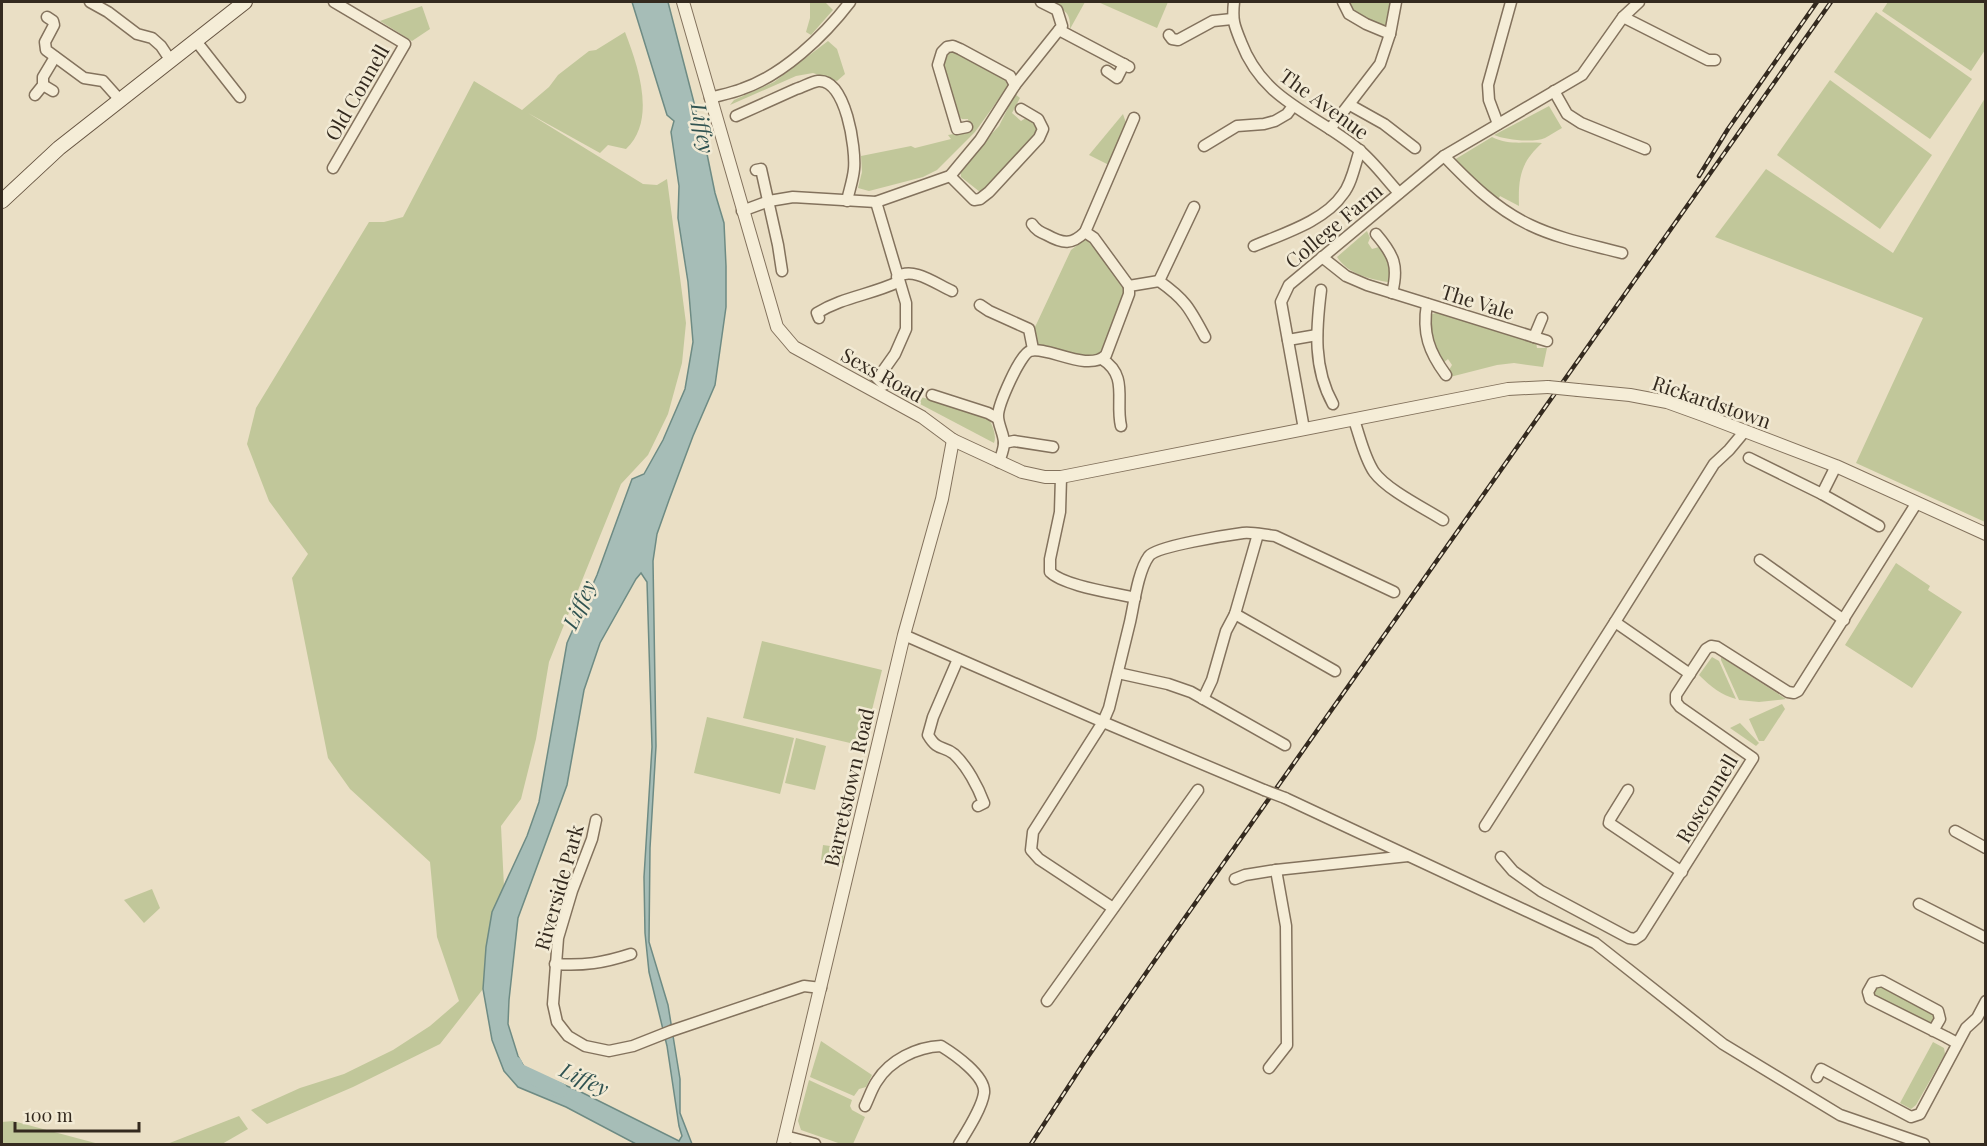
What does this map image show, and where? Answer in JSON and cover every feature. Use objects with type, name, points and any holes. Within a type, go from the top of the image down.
[{"type":"main road","points":[[2,201],[59,148],[245,2]]},
{"type":"street","points":[[90,2],[108,12],[137,34],[152,38],[161,46],[171,61]]},
{"type":"street","name":"Old Connell","points":[[333,168],[405,44],[334,2]]},
{"type":"street","name":"Sexs Road","points":[[683,2],[777,327],[794,347],[922,417],[953,440],[1022,472],[1045,477],[1061,477],[1304,429]]},
{"type":"street","points":[[710,98],[744,89],[778,70],[828,28],[847,5],[835,2]]},
{"type":"street","points":[[742,211],[769,201],[793,197],[876,202],[950,176],[986,131],[1016,85],[1062,26],[1057,10],[1041,2]]},
{"type":"street","name":"The Avenue","points":[[1234,2],[1232,20],[1249,60],[1267,85],[1293,106],[1359,150],[1399,193]]},
{"type":"street","points":[[1342,2],[1349,14],[1390,34]]},
{"type":"street","points":[[1330,129],[1380,64],[1390,34],[1396,2]]},
{"type":"street","points":[[1498,124],[1489,100],[1488,85],[1511,2]]},
{"type":"street","name":"College Farm","points":[[1304,429],[1281,302],[1289,285],[1444,156],[1582,75],[1623,17],[1639,2]]},
{"type":"street","points":[[47,17],[53,21],[54,25],[45,42],[45,47],[84,78],[104,81],[120,100]]},
{"type":"street","points":[[1623,17],[1708,60],[1715,60]]},
{"type":"street","points":[[1169,36],[1178,40],[1213,21],[1232,20]]},
{"type":"street","points":[[1059,30],[1126,66],[1119,80],[1107,71]]},
{"type":"street","points":[[195,41],[240,97]]},
{"type":"street","points":[[967,127],[957,129],[938,65],[942,52],[947,47],[953,46],[960,49],[1010,76],[1016,85]]},
{"type":"street","points":[[35,95],[43,85],[43,77],[55,57]]},
{"type":"street","points":[[736,116],[750,105],[818,81],[828,83],[834,88],[843,104],[853,148],[854,169],[847,201]]},
{"type":"street","points":[[43,85],[53,91]]},
{"type":"street","points":[[1554,92],[1567,114],[1581,123],[1645,149]]},
{"type":"street","points":[[1350,105],[1384,124],[1415,148]]},
{"type":"street","points":[[1204,146],[1237,126],[1275,121],[1287,114],[1293,106]]},
{"type":"street","points":[[950,176],[974,200],[980,199],[989,192],[1039,138],[1043,129],[1038,119],[1021,109]]},
{"type":"street","points":[[1032,224],[1036,230],[1058,242],[1067,243],[1076,240],[1085,232],[1134,118]]},
{"type":"street","points":[[1254,246],[1288,232],[1334,206],[1345,193],[1359,150]]},
{"type":"street","points":[[1444,156],[1496,204],[1529,225],[1560,237],[1622,253]]},
{"type":"street","points":[[756,170],[761,169],[769,201],[779,265]]},
{"type":"street","points":[[876,202],[906,303],[906,329],[895,354],[878,379]]},
{"type":"street","points":[[1159,281],[1194,207]]},
{"type":"street","points":[[999,462],[1004,443],[997,418],[999,406],[1021,359],[1027,352],[1033,349],[1092,361],[1102,359],[1110,345],[1129,294],[1129,286],[1094,238],[1085,232]]},
{"type":"street","points":[[1376,234],[1388,248],[1396,265],[1392,293]]},
{"type":"street","name":"The Vale","points":[[1322,257],[1346,276],[1392,293],[1534,337],[1542,318]]},
{"type":"street","points":[[819,318],[817,314],[831,305],[881,290],[908,273],[916,274],[927,284],[952,291]]},
{"type":"street","points":[[1129,286],[1159,281],[1187,303],[1205,337]]},
{"type":"street","points":[[1321,290],[1317,335],[1318,358],[1325,389],[1333,404]]},
{"type":"street","points":[[1427,304],[1425,328],[1429,346],[1446,375]]},
{"type":"street","points":[[980,305],[1029,329],[1033,349]]},
{"type":"street","points":[[1288,340],[1317,335]]},
{"type":"street","points":[[1534,337],[1548,341]]},
{"type":"street","points":[[1102,359],[1115,371],[1120,385],[1121,426]]},
{"type":"street","name":"Rickardstown","points":[[1304,429],[1508,389],[1548,387],[1630,395],[1667,402],[1836,466],[1986,534]]},
{"type":"street","points":[[932,395],[988,412],[997,418]]},
{"type":"street","points":[[1354,420],[1366,457],[1375,472],[1385,483],[1443,520]]},
{"type":"street","points":[[1485,826],[1714,464],[1744,432]]},
{"type":"street","name":"Barretstown Road","points":[[784,1140],[904,635],[942,499],[953,440]]},
{"type":"street","points":[[1004,443],[1014,441],[1053,447]]},
{"type":"street","points":[[1749,458],[1879,525]]},
{"type":"street","points":[[1822,494],[1836,466]]},
{"type":"street","points":[[1061,477],[1059,512],[1050,559],[1050,572],[1055,577],[1066,581],[1135,598]]},
{"type":"street","name":"Rosconnell","points":[[1501,857],[1513,871],[1542,891],[1629,938],[1635,939],[1641,935],[1754,758],[1680,707],[1676,702],[1676,695],[1706,649],[1711,646],[1788,692],[1798,691],[1916,504]]},
{"type":"street","points":[[1113,908],[1039,859],[1031,850],[1034,832],[1109,708],[1135,598],[1150,555],[1154,551],[1242,533],[1275,536],[1394,592]]},
{"type":"street","points":[[1203,699],[1212,680],[1226,631],[1235,614],[1258,534]]},
{"type":"street","points":[[1760,560],[1844,620]]},
{"type":"street","points":[[1235,614],[1335,671]]},
{"type":"street","points":[[1616,621],[1690,674]]},
{"type":"street","points":[[904,635],[1102,722],[1285,798],[1595,943],[1723,1044],[1840,1115],[1924,1144]]},
{"type":"street","points":[[958,659],[933,717],[928,735],[934,746],[953,753],[966,771],[984,803],[978,806]]},
{"type":"street","points":[[1118,673],[1168,684],[1203,699],[1286,745]]},
{"type":"street","points":[[1047,1001],[1198,790]]},
{"type":"street","name":"Rosconnell","points":[[1628,790],[1609,823],[1682,872]]},
{"type":"street","name":"Riverside Park","points":[[596,820],[592,839],[572,891],[558,938],[553,1004],[557,1022],[568,1036],[585,1046],[609,1051],[633,1046],[804,986],[821,988]]},
{"type":"street","points":[[1955,831],[1986,848]]},
{"type":"street","points":[[1235,879],[1276,870],[1409,856]]},
{"type":"street","points":[[1269,1068],[1287,1045],[1286,926],[1276,870]]},
{"type":"street","points":[[1919,904],[1986,938]]},
{"type":"street","name":"Riverside Park","points":[[555,964],[587,966],[631,954]]},
{"type":"street","points":[[1933,1031],[1940,1019],[1938,1011],[1882,981],[1873,982],[1868,992],[1870,999],[1933,1031],[1957,1043]]},
{"type":"street","points":[[1817,1077],[1821,1069],[1911,1117],[1915,1117],[1920,1114],[1966,1028],[1977,1018],[1986,1001]]},
{"type":"street","points":[[865,1106],[878,1080],[889,1067],[901,1058],[919,1050],[941,1046],[952,1053],[978,1078],[984,1092],[959,1144]]},
{"type":"street","points":[[784,1140],[815,1144]]},
{"type":"green space","points":[[810,2],[825,2],[833,10],[811,35],[806,32],[810,18]]},
{"type":"green space","points":[[1048,2],[1085,2],[1070,29],[1067,14]]},
{"type":"green space","points":[[1098,2],[1168,2],[1157,28]]},
{"type":"green space","points":[[1350,2],[1393,2],[1386,27],[1353,13],[1349,8]]},
{"type":"green space","points":[[1888,2],[1985,2],[1985,50],[1971,71],[1882,11]]},
{"type":"green space","points":[[422,6],[430,29],[412,41],[380,21]]},
{"type":"green space","points":[[1876,12],[1972,79],[1930,139],[1834,72]]},
{"type":"green space","points":[[625,32],[639,76],[643,108],[641,123],[626,149],[608,145],[600,153],[528,113],[643,184],[657,185],[667,179],[686,323],[682,363],[668,414],[648,455],[621,484],[549,662],[536,739],[521,799],[501,826],[504,887],[492,912],[486,947],[483,989],[440,1044],[353,1087],[267,1124],[251,1110],[300,1088],[344,1074],[393,1050],[430,1026],[459,1001],[437,937],[430,862],[350,789],[328,758],[292,578],[308,554],[269,501],[247,444],[256,408],[369,222],[384,222],[403,217],[474,81],[522,110],[549,87],[558,75],[589,51],[596,50]]},
{"type":"green space","points":[[828,41],[837,49],[845,74],[837,81],[813,73],[796,76],[730,105],[734,100],[774,82]]},
{"type":"green space","points":[[951,50],[1004,78],[1008,86],[975,132],[937,170],[923,177],[869,191],[858,188],[862,172],[861,156],[911,146],[915,148],[951,139],[948,135],[971,131],[968,119],[962,119],[956,114],[942,65],[945,56]]},
{"type":"green space","points":[[1830,80],[1932,155],[1880,229],[1777,155]]},
{"type":"green space","points":[[1015,94],[1020,98],[1012,113],[1021,121],[1029,116],[1038,123],[1036,136],[986,190],[980,192],[961,177],[960,167],[999,126]]},
{"type":"green space","points":[[1985,98],[1985,522],[1856,463],[1923,318],[1715,237],[1766,169],[1893,253]]},
{"type":"green space","points":[[1549,106],[1562,128],[1545,138],[1520,140],[1494,135]]},
{"type":"green space","points":[[1123,114],[1127,126],[1109,165],[1089,155]]},
{"type":"green space","points":[[1492,137],[1511,142],[1542,143],[1529,157],[1522,171],[1519,206],[1500,196],[1496,203],[1454,160]]},
{"type":"green space","points":[[1367,231],[1370,238],[1368,243],[1372,249],[1379,247],[1385,250],[1393,275],[1388,282],[1353,272],[1337,257]]},
{"type":"green space","points":[[1088,237],[1124,287],[1100,354],[1090,358],[1039,348],[1033,329],[1071,250]]},
{"type":"green space","points":[[1438,312],[1536,342],[1537,348],[1547,348],[1543,367],[1514,363],[1450,377],[1449,370],[1452,365],[1448,359],[1443,363],[1429,335],[1430,315]]},
{"type":"green space","points":[[921,397],[988,417],[994,434],[994,443],[918,403]]},
{"type":"green space","points":[[1896,563],[1930,586],[1928,590],[1962,612],[1912,688],[1845,645]]},
{"type":"green space","points":[[762,641],[882,670],[863,746],[743,718]]},
{"type":"green space","points":[[1712,657],[1719,661],[1736,699],[1716,690],[1699,675]]},
{"type":"green space","points":[[1721,657],[1786,699],[1759,702],[1739,700]]},
{"type":"green space","points":[[1782,704],[1785,709],[1764,741],[1759,741],[1749,719]]},
{"type":"green space","points":[[707,717],[794,738],[780,794],[694,773]]},
{"type":"green space","points":[[1740,723],[1759,743],[1756,746],[1730,728]]},
{"type":"green space","points":[[796,738],[826,746],[815,790],[785,783]]},
{"type":"green space","points":[[823,845],[844,848],[843,863],[821,860]]},
{"type":"green space","points":[[152,889],[160,908],[144,923],[124,900]]},
{"type":"green space","points":[[1881,986],[1934,1013],[1937,1020],[1931,1025],[1877,999],[1873,994],[1874,988]]},
{"type":"green space","points":[[821,1041],[872,1075],[866,1087],[859,1089],[854,1096],[810,1077]]},
{"type":"green space","points":[[1933,1042],[1944,1048],[1945,1054],[1916,1105],[1911,1109],[1900,1103]]},
{"type":"green space","points":[[809,1080],[852,1100],[850,1106],[852,1110],[865,1117],[853,1144],[841,1144],[801,1130],[798,1121]]},
{"type":"green space","points":[[239,1116],[248,1129],[222,1144],[167,1144]]},
{"type":"green space","points":[[13,1121],[99,1144],[2,1144],[2,1122]]},
{"type":"water","points":[[632,2],[668,2],[724,223],[726,266],[726,307],[715,385],[693,436],[657,534],[653,561],[656,746],[650,848],[649,942],[668,1005],[680,1079],[680,1113],[692,1144],[636,1144],[566,1107],[518,1087],[504,1071],[492,1040],[483,989],[486,947],[492,912],[527,836],[539,802],[567,643],[597,575],[632,479],[644,474],[663,440],[685,389],[693,342],[688,282],[678,218],[679,186],[671,132],[674,121],[667,115]],"holes":[[[641,573],[647,582],[652,747],[644,877],[645,933],[649,972],[667,1046],[682,1136],[679,1141],[579,1091],[555,1081],[539,1082],[531,1079],[518,1056],[508,1024],[518,918],[567,785],[584,690],[600,643],[636,579]]]},
{"type":"waterway","name":"Liffey","points":[[515,1064],[517,1070],[560,1090]]},
{"type":"railway","points":[[1699,176],[1728,129],[1817,2]]},
{"type":"railway","points":[[1031,1144],[1153,963],[1831,2]]}]
